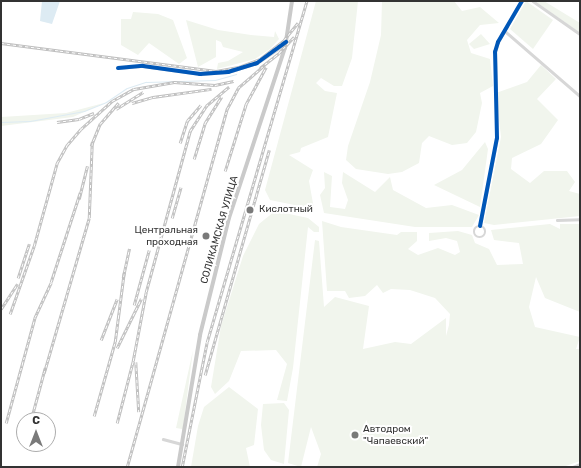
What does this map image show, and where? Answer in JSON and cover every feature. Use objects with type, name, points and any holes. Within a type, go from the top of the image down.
[{"type":"main road","name":"СОЛИКАМСКАЯ УЛИЦА","points":[[178,467],[183,444],[195,359],[222,245],[286,42],[292,1]]},
{"type":"street","points":[[480,226],[485,231],[480,238],[475,234],[480,226],[497,138],[495,52],[498,42],[506,32],[522,1]]},
{"type":"street","points":[[533,1],[580,34]]},
{"type":"street","points":[[506,32],[580,96]]},
{"type":"street","points":[[118,68],[143,66],[200,74],[228,72],[257,63],[286,42]]},
{"type":"street","points":[[557,220],[580,219]]},
{"type":"street","points":[[162,439],[183,444]]},
{"type":"street","points":[[573,467],[580,464]]},
{"type":"shaded area","points":[[42,1],[60,1],[52,24],[40,21]]},
{"type":"shaded area","points":[[316,1],[358,1],[352,58],[342,86],[334,86],[321,78],[316,83],[325,91],[337,93],[328,137],[301,148],[300,152],[289,155],[313,170],[309,181],[314,209],[270,200],[265,190]]},
{"type":"shaded area","points":[[382,1],[454,1],[462,11],[480,7],[499,23],[480,25],[467,40],[471,53],[490,59],[493,86],[480,93],[482,103],[476,132],[467,143],[452,145],[429,136],[422,143],[419,163],[402,172],[388,174],[356,169],[346,160],[348,146],[370,82],[381,35]]},
{"type":"shaded area","points":[[526,1],[553,20],[533,49],[510,29]]},
{"type":"shaded area","points":[[535,1],[544,1],[580,23],[580,33]]},
{"type":"shaded area","points":[[133,12],[158,14],[173,20],[187,58],[179,64],[149,43],[138,55],[121,45],[121,19],[131,19]]},
{"type":"shaded area","points":[[186,20],[218,30],[251,35],[274,37],[275,31],[279,39],[270,49],[255,59],[217,69],[218,63],[228,61],[243,52],[223,47],[221,42],[216,40],[216,57],[198,67]]},
{"type":"shaded area","points":[[481,34],[490,44],[474,49],[469,44]]},
{"type":"shaded area","points":[[541,65],[556,79],[537,99],[558,120],[541,144],[512,158],[511,169],[530,183],[544,171],[567,171],[575,182],[569,191],[580,194],[580,216],[494,225],[484,223],[501,137],[496,93],[527,82]]},
{"type":"shaded area","points":[[104,103],[73,117],[1,126],[1,117],[66,113]]},
{"type":"shaded area","points":[[485,142],[488,149],[480,207],[434,185],[462,170]]},
{"type":"shaded area","points":[[324,172],[332,176],[330,207],[345,209],[348,200],[342,183],[343,172],[375,192],[390,177],[393,190],[426,208],[452,205],[479,215],[472,227],[415,227],[324,213],[320,195],[325,188]]},
{"type":"shaded area","points":[[275,211],[308,218],[319,227],[319,232],[314,232],[308,227],[293,368],[287,401],[277,400],[287,364],[276,350],[241,351],[229,381],[215,394],[211,387],[221,326],[243,256],[259,224]]},
{"type":"shaded area","points":[[322,221],[341,227],[397,235],[401,232],[417,232],[417,241],[408,249],[418,255],[438,248],[455,255],[460,252],[457,241],[446,238],[429,241],[429,233],[458,231],[472,235],[475,243],[489,249],[497,265],[523,264],[519,243],[494,240],[491,230],[550,224],[560,229],[560,224],[580,224],[580,312],[545,298],[536,277],[529,307],[535,327],[580,337],[576,349],[580,349],[580,461],[563,467],[317,467],[321,454],[311,427],[301,467],[288,463],[315,240],[319,241],[324,307],[335,297],[369,306],[363,349],[395,342],[411,344],[446,318],[446,336],[449,325],[450,314],[435,298],[410,290],[391,289],[383,293],[377,285],[365,296],[349,298],[345,291],[327,291]]},
{"type":"shaded area","points":[[193,350],[182,436],[182,429],[176,428]]},
{"type":"shaded area","points":[[229,387],[258,409],[254,445],[246,448],[250,467],[191,467],[198,426],[204,407]]},
{"type":"shaded area","points":[[284,403],[289,410],[284,464],[271,460],[264,450],[261,425],[263,404]]},
{"type":"waterway","points":[[1,122],[30,121],[84,111],[106,102],[127,88],[146,82],[215,80],[236,74]]},
{"type":"railway","points":[[182,467],[207,342],[307,1]]},
{"type":"railway","points":[[1,43],[216,71],[239,67],[260,59],[284,40],[298,23]]},
{"type":"railway","points":[[260,68],[279,53],[294,37]]},
{"type":"railway","points":[[127,467],[227,109],[238,88],[264,65]]},
{"type":"railway","points":[[225,171],[246,104],[266,67]]},
{"type":"railway","points":[[10,314],[34,246],[57,163],[67,145],[81,129],[112,101],[134,89],[174,82],[215,85],[234,81]]},
{"type":"railway","points":[[117,423],[133,361],[146,292],[190,131],[206,106],[229,87]]},
{"type":"railway","points":[[132,103],[153,97],[211,89]]},
{"type":"railway","points":[[116,109],[143,92]]},
{"type":"railway","points":[[194,159],[205,123],[221,97]]},
{"type":"railway","points":[[91,146],[100,124],[118,103]]},
{"type":"railway","points":[[180,143],[187,121],[201,105]]},
{"type":"railway","points":[[57,122],[79,119],[94,113]]},
{"type":"railway","points":[[44,373],[89,218],[92,142]]},
{"type":"railway","points":[[205,375],[269,150]]},
{"type":"railway","points":[[79,199],[87,166]]},
{"type":"railway","points":[[172,218],[181,187]]},
{"type":"railway","points":[[6,423],[35,317],[51,282],[80,193]]},
{"type":"railway","points":[[18,278],[29,244]]},
{"type":"railway","points":[[123,278],[129,249]]},
{"type":"railway","points":[[134,305],[149,250]]},
{"type":"railway","points":[[94,416],[115,342],[124,273]]},
{"type":"railway","points":[[1,309],[17,284]]},
{"type":"railway","points":[[101,340],[117,299]]},
{"type":"railway","points":[[117,348],[141,299]]},
{"type":"railway","points":[[136,362],[139,412]]},
{"type":"railway","points":[[33,412],[45,368]]},
{"type":"cycle path","points":[[480,226],[497,138],[495,52],[498,42],[522,1]]},
{"type":"cycle path","points":[[118,68],[143,66],[200,74],[228,72],[257,63],[286,42]]},
{"type":"place","name":"Кислотный","points":[[250,210]]},
{"type":"place","name":"Центральная проходная","points":[[206,236]]},
{"type":"place","name":"Автодром \"Чапаевский\"","points":[[355,435]]}]
